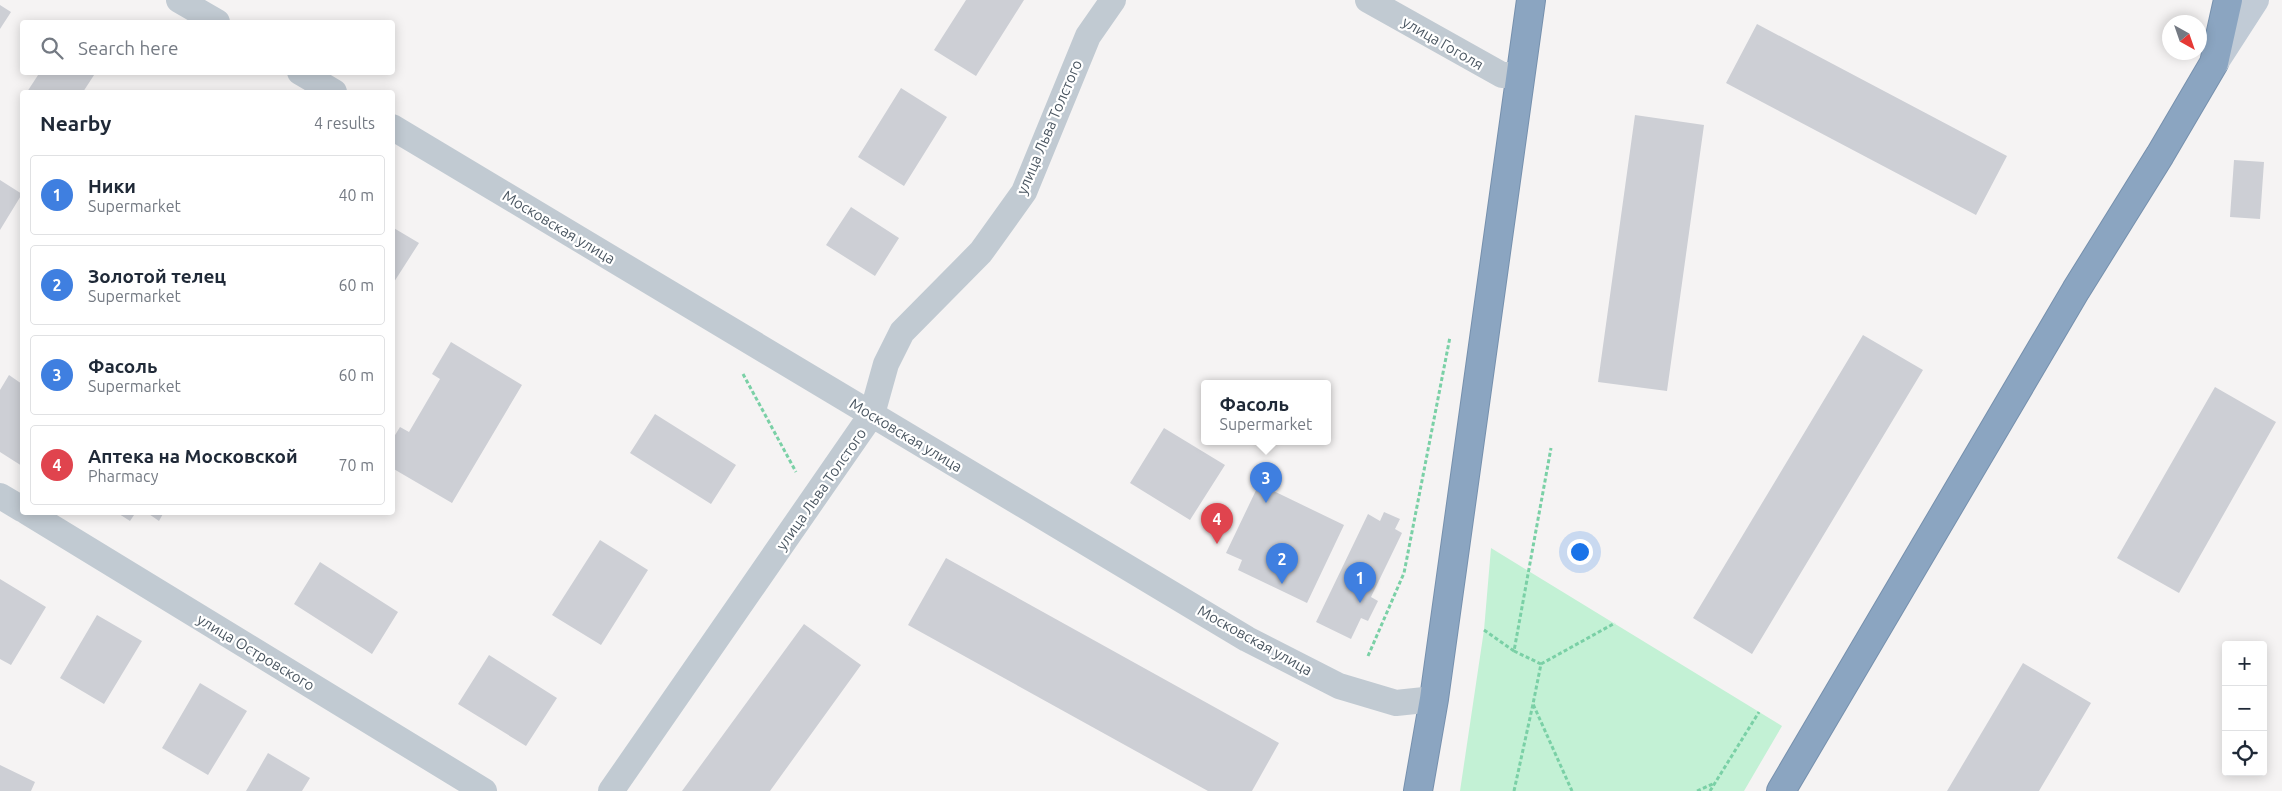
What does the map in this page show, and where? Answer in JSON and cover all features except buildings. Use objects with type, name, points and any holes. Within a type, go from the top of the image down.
[{"type":"highway","points":[[1418,791],[1434,699],[1532,0]]},
{"type":"highway","points":[[1781,791],[2076,290],[2160,155],[2214,63],[2228,0]]},
{"type":"street","points":[[179,0],[218,14]]},
{"type":"street","name":"улица Льва Толстого","points":[[611,791],[872,414],[886,364],[902,332],[981,252],[1024,192],[1088,36],[1113,0]]},
{"type":"street","name":"улица Гоголя","points":[[1368,0],[1502,75],[1521,75]]},
{"type":"street","points":[[2214,63],[2255,0]]},
{"type":"street","points":[[305,75],[331,90]]},
{"type":"street","name":"Московская улица","points":[[395,130],[1247,639],[1331,681],[1396,703],[1434,699]]},
{"type":"street","points":[[0,496],[20,509]]},
{"type":"street","name":"улица Островского","points":[[33,515],[484,791]]},
{"type":"path","points":[[1368,656],[1404,573],[1452,329]]},
{"type":"path","points":[[741,370],[812,501]]},
{"type":"path","points":[[1514,651],[1551,448]]},
{"type":"path","points":[[1514,791],[1541,664],[1615,623]]},
{"type":"path","points":[[1484,630],[1514,651],[1541,664]]},
{"type":"path","points":[[1533,704],[1572,791]]},
{"type":"path","points":[[1710,791],[1759,712]]},
{"type":"path","points":[[1697,791],[1715,783]]},
{"type":"green space","points":[[1491,548],[1782,726],[1744,791],[1460,791],[1484,630]]},
{"type":"place","name":"Фасоль","points":[[1266,503]]},
{"type":"place","name":"Аптека на Московской","points":[[1217,544]]},
{"type":"place","name":"Золотой телец","points":[[1282,584]]},
{"type":"place","name":"Ники","points":[[1360,603]]}]
